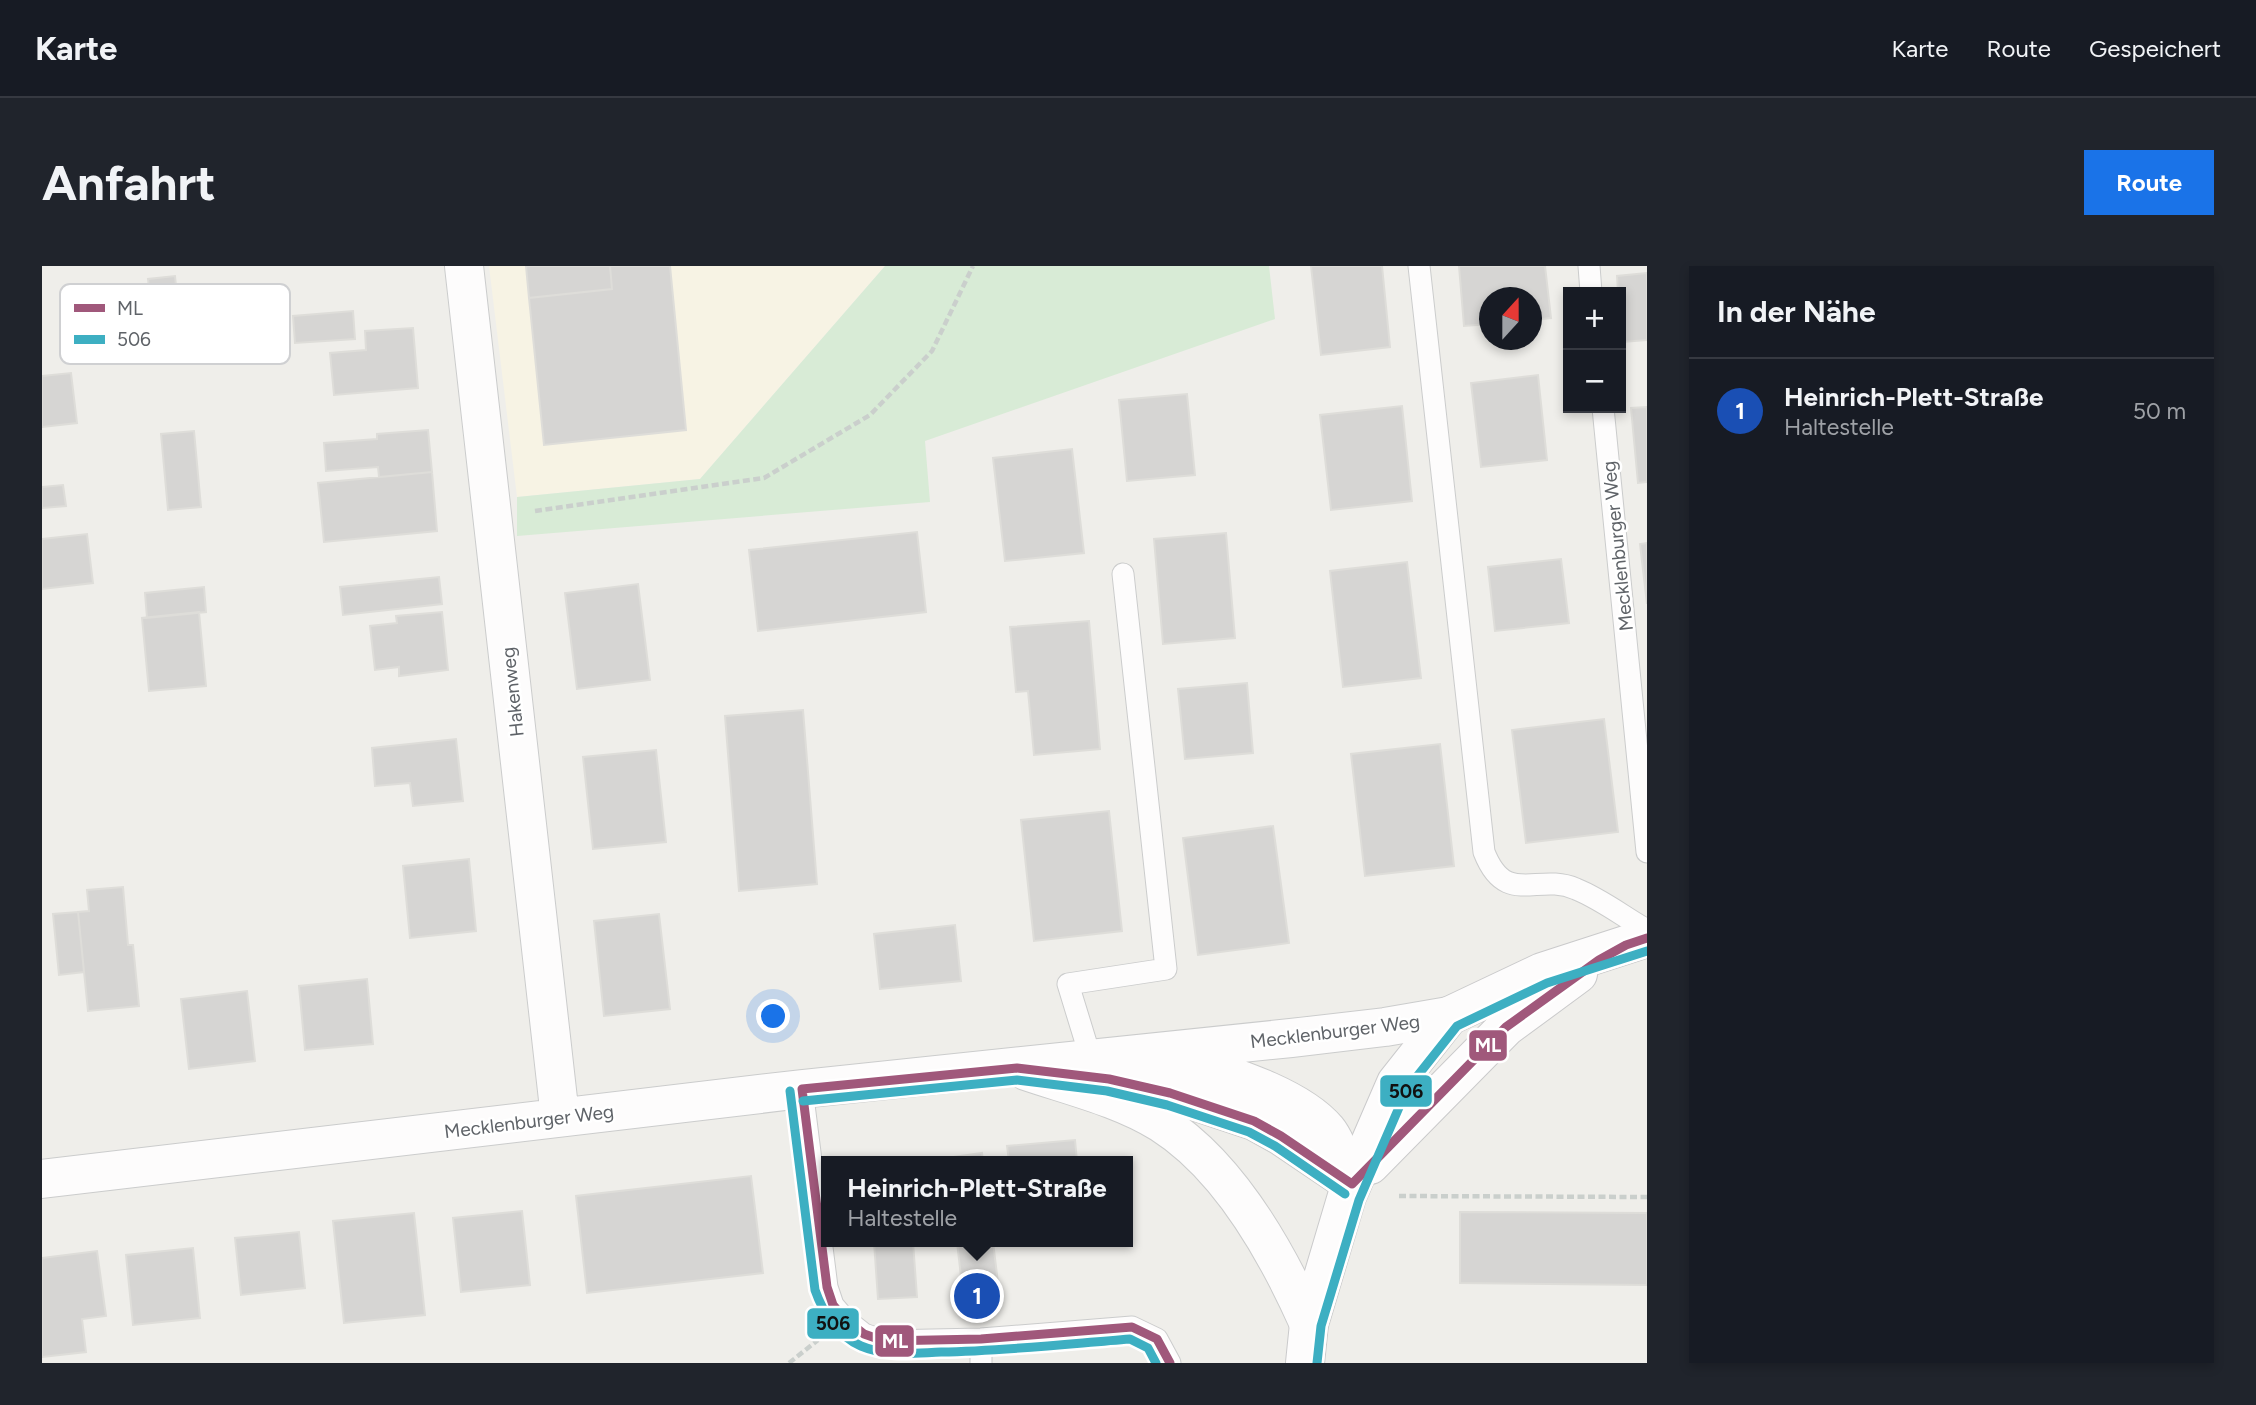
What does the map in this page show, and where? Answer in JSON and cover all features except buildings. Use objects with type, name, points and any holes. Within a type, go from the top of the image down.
[{"type":"street","name":"Hakenweg","points":[[464,266],[560,1117]]},
{"type":"street","name":"Mecklenburger Weg","points":[[42,1179],[803,1089],[1345,1031],[1449,1016],[1542,972],[1640,937]]},
{"type":"street","points":[[1349,1190],[1506,1027],[1599,960],[1640,937]]},
{"type":"street","points":[[1304,1363],[1309,1324],[1349,1190],[1396,1083],[1449,1016]]},
{"type":"street","name":"Mecklenburger Weg","points":[[1157,1051],[1286,1098],[1304,1110],[1328,1131],[1349,1190]]},
{"type":"street","name":"Mecklenburger Weg","points":[[1017,1068],[1121,1082],[1170,1093],[1254,1121],[1281,1136],[1349,1190]]},
{"type":"street","name":"Mecklenburger Weg","points":[[1017,1068],[1114,1101],[1161,1123],[1202,1157],[1245,1208],[1289,1279],[1309,1324]]},
{"type":"lane","points":[[1419,266],[1484,852],[1491,871],[1504,881],[1519,886],[1560,885],[1575,888],[1640,937]]},
{"type":"lane","points":[[1589,266],[1591,287]]},
{"type":"lane","name":"Mecklenburger Weg","points":[[1603,413],[1647,852]]},
{"type":"lane","points":[[1091,1059],[1068,984],[1166,969],[1123,574]]},
{"type":"lane","points":[[803,1089],[821,1238]]},
{"type":"lane","points":[[822,1247],[827,1287],[833,1305],[864,1334],[884,1341],[981,1339],[1132,1327],[1157,1339],[1170,1363]]},
{"type":"lane","points":[[981,1339],[981,1363]]},
{"type":"path","points":[[492,517],[764,478],[870,415],[932,351],[972,266]]},
{"type":"path","points":[[1349,1190],[1647,1197]]},
{"type":"shaded area","points":[[489,266],[885,266],[700,479],[517,497]]},
{"type":"green space","points":[[885,266],[1269,266],[1275,319],[925,441],[930,502],[517,536],[517,497],[700,479]]},
{"type":"transit line","name":"ML","points":[[1352,1184],[1506,1027],[1599,960],[1626,945],[1647,938]]},
{"type":"transit line","name":"506","points":[[1317,1363],[1321,1326],[1359,1200],[1407,1089],[1457,1026],[1547,983],[1647,951]]},
{"type":"transit line","name":"ML","points":[[802,1089],[1017,1068],[1109,1079],[1170,1093],[1254,1121],[1352,1184]]},
{"type":"transit line","name":"506","points":[[803,1101],[1017,1080],[1107,1091],[1167,1105],[1249,1132],[1275,1146],[1345,1194]]},
{"type":"transit line","name":"ML","points":[[802,1089],[821,1239]]},
{"type":"transit line","name":"506","points":[[790,1091],[815,1290],[827,1315],[838,1330],[853,1342],[881,1352],[901,1354],[1012,1349],[1130,1339],[1148,1348],[1156,1363]]},
{"type":"transit line","name":"ML","points":[[822,1247],[827,1287],[833,1305],[864,1334],[884,1341],[981,1339],[1132,1327],[1157,1339],[1170,1363]]},
{"type":"place","name":"Heinrich-Plett-Straße","points":[[977,1296]]}]
